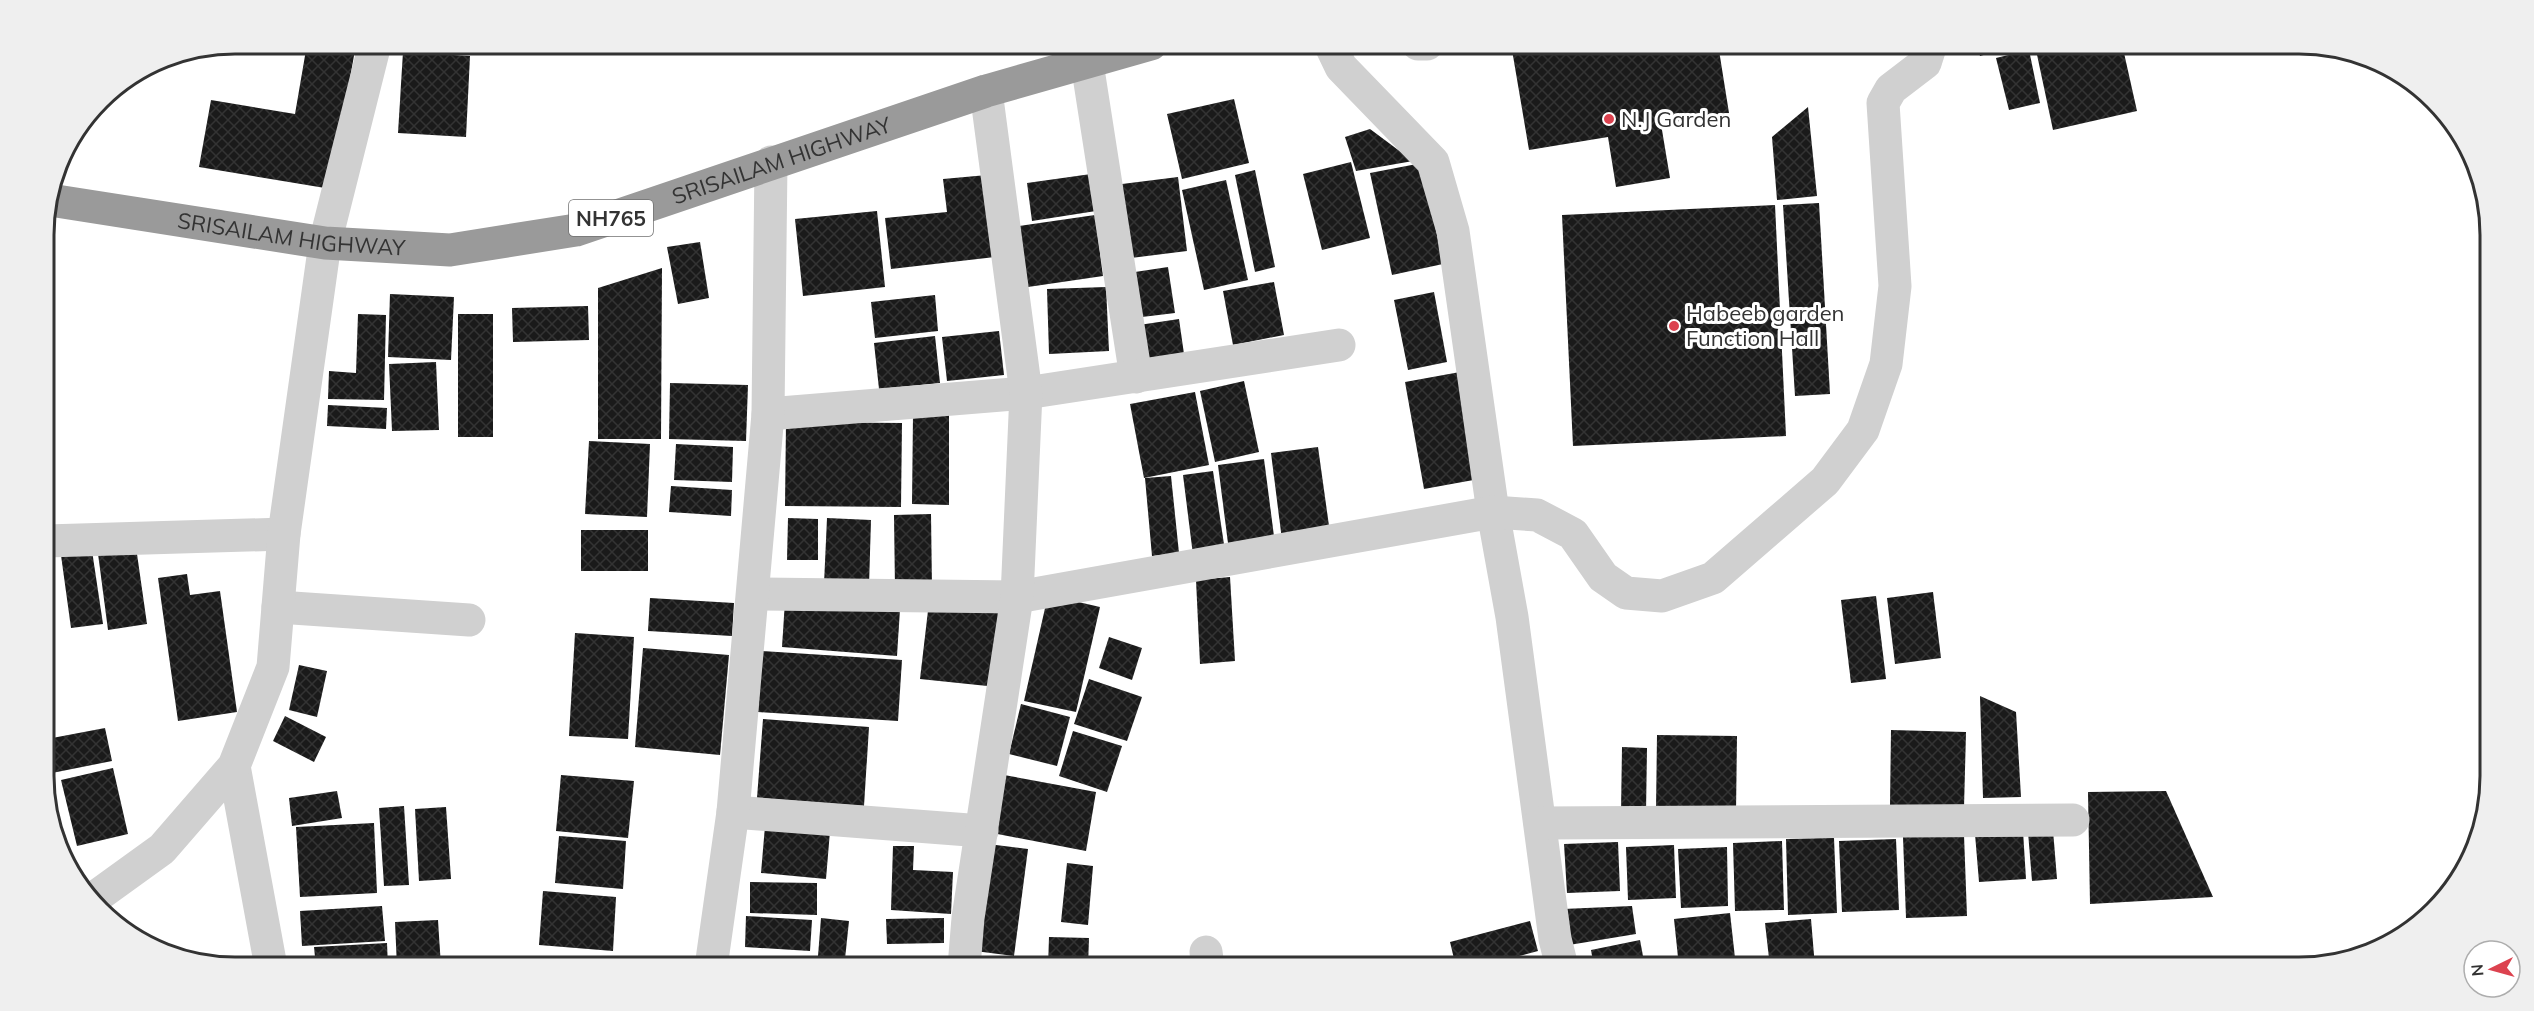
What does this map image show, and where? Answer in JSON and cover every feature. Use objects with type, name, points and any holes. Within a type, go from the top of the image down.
[{"type":"highway","name":"SRISAILAM HIGHWAY","points":[[58,201],[325,243],[450,250],[576,230],[986,91],[1117,54]]},
{"type":"street","points":[[99,895],[162,849],[234,766],[273,667],[284,534],[325,243],[372,54]]},
{"type":"street","points":[[1335,54],[1341,67],[1433,162],[1453,231],[1493,512],[1512,617],[1555,939],[1560,957]]},
{"type":"street","points":[[753,594],[1017,597],[1493,512],[1537,515],[1573,534],[1603,577],[1626,593],[1662,596],[1713,578],[1825,481],[1863,430],[1886,364],[1896,286],[1883,103],[1891,89],[1926,63],[1928,54]]},
{"type":"street","points":[[1087,63],[1136,377]]},
{"type":"street","points":[[965,957],[968,918],[1017,597],[1026,393],[986,91]]},
{"type":"street","points":[[712,957],[733,812],[768,414],[771,162]]},
{"type":"street","points":[[768,414],[1026,393],[1339,345]]},
{"type":"street","points":[[54,541],[284,534]]},
{"type":"street","points":[[278,608],[469,620]]},
{"type":"street","points":[[234,766],[269,957]]},
{"type":"street","points":[[733,812],[982,831]]},
{"type":"street","points":[[1540,823],[2073,820]]},
{"type":"building","points":[[305,54],[354,54],[331,189],[199,167],[211,100],[295,114]]},
{"type":"building","points":[[403,54],[470,56],[466,137],[398,133]]},
{"type":"building","name":"N.J Garden","points":[[1513,54],[1720,54],[1729,113],[1661,124],[1670,178],[1616,187],[1608,137],[1529,150]]},
{"type":"building","points":[[2012,54],[2030,54],[2040,103],[2009,110],[1996,58]]},
{"type":"building","points":[[2037,54],[2124,54],[2137,111],[2053,130]]},
{"type":"building","points":[[1234,99],[1249,163],[1182,179],[1167,114]]},
{"type":"building","points":[[1808,107],[1817,196],[1777,200],[1772,137]]},
{"type":"building","points":[[1370,129],[1413,161],[1356,171],[1345,137]]},
{"type":"building","points":[[1351,162],[1370,238],[1322,250],[1303,174]]},
{"type":"building","points":[[1422,163],[1443,264],[1392,275],[1370,173]]},
{"type":"building","points":[[1255,170],[1275,267],[1255,272],[1235,175]]},
{"type":"building","points":[[1091,174],[1096,211],[1032,221],[1027,183]]},
{"type":"building","points":[[987,175],[995,257],[891,269],[885,218],[947,212],[943,179]]},
{"type":"building","points":[[1178,177],[1187,251],[1131,258],[1122,184]]},
{"type":"building","points":[[1226,180],[1248,280],[1204,290],[1182,190]]},
{"type":"building","points":[[1819,203],[1830,394],[1795,396],[1783,205]]},
{"type":"building","name":"Habeeb garden Function Hall","points":[[1775,205],[1786,436],[1573,446],[1562,215]]},
{"type":"building","points":[[877,211],[885,287],[803,296],[795,219]]},
{"type":"building","points":[[1095,215],[1103,276],[1028,287],[1019,226]]},
{"type":"building","points":[[700,242],[709,298],[678,304],[667,247]]},
{"type":"building","points":[[1168,267],[1175,313],[1142,317],[1135,272]]},
{"type":"building","points":[[662,268],[661,439],[598,439],[598,288]]},
{"type":"building","points":[[1274,282],[1284,335],[1233,345],[1223,291]]},
{"type":"building","points":[[1106,287],[1109,351],[1049,354],[1047,289]]},
{"type":"building","points":[[1434,292],[1447,362],[1408,370],[1394,300]]},
{"type":"building","points":[[390,294],[454,297],[451,360],[388,357]]},
{"type":"building","points":[[935,295],[938,331],[875,338],[871,302]]},
{"type":"building","points":[[588,306],[589,340],[513,342],[512,308]]},
{"type":"building","points":[[358,314],[386,315],[384,400],[328,399],[329,371],[356,373]]},
{"type":"building","points":[[458,314],[493,314],[493,437],[458,437]]},
{"type":"building","points":[[1179,319],[1184,354],[1145,360],[1139,325]]},
{"type":"building","points":[[999,331],[1004,375],[947,381],[942,337]]},
{"type":"building","points":[[935,336],[940,383],[879,389],[874,343]]},
{"type":"building","points":[[436,362],[439,430],[392,431],[389,364]]},
{"type":"building","points":[[1460,372],[1479,479],[1424,489],[1405,382]]},
{"type":"building","points":[[1244,381],[1259,452],[1215,462],[1200,391]]},
{"type":"building","points":[[670,383],[748,385],[746,441],[669,439]]},
{"type":"building","points":[[1195,392],[1209,465],[1144,478],[1130,404]]},
{"type":"building","points":[[328,405],[387,408],[386,429],[327,426]]},
{"type":"building","points":[[913,415],[949,415],[949,505],[912,504]]},
{"type":"building","points":[[786,422],[902,423],[901,507],[785,506]]},
{"type":"building","points":[[589,441],[650,444],[647,517],[585,514]]},
{"type":"building","points":[[676,444],[733,447],[732,482],[674,480]]},
{"type":"building","points":[[1318,447],[1330,533],[1282,540],[1271,453]]},
{"type":"building","points":[[1264,459],[1275,544],[1229,551],[1218,465]]},
{"type":"building","points":[[1213,471],[1225,551],[1193,555],[1183,475]]},
{"type":"building","points":[[1171,476],[1179,553],[1152,556],[1145,478]]},
{"type":"building","points":[[671,486],[732,490],[731,516],[669,512]]},
{"type":"building","points":[[931,514],[932,589],[895,589],[894,515]]},
{"type":"building","points":[[788,518],[818,519],[818,560],[787,560]]},
{"type":"building","points":[[827,518],[871,520],[869,586],[824,584]]},
{"type":"building","points":[[581,530],[648,530],[648,571],[581,571]]},
{"type":"building","points":[[135,540],[147,624],[108,630],[97,546]]},
{"type":"building","points":[[91,544],[103,624],[71,628],[60,548]]},
{"type":"building","points":[[187,574],[190,595],[220,591],[237,712],[178,721],[158,578]]},
{"type":"building","points":[[1230,577],[1235,661],[1200,664],[1196,580]]},
{"type":"building","points":[[1933,592],[1941,658],[1895,664],[1887,598]]},
{"type":"building","points":[[1048,595],[1100,607],[1076,712],[1024,701]]},
{"type":"building","points":[[1876,596],[1886,679],[1851,683],[1841,600]]},
{"type":"building","points":[[650,598],[734,603],[732,636],[648,631]]},
{"type":"building","points":[[785,601],[900,609],[897,656],[782,647]]},
{"type":"building","points":[[929,602],[1005,611],[997,687],[920,679]]},
{"type":"building","points":[[575,633],[634,637],[628,739],[569,736]]},
{"type":"building","points":[[1109,637],[1142,648],[1132,680],[1099,668]]},
{"type":"building","points":[[643,648],[729,655],[720,755],[635,747]]},
{"type":"building","points":[[762,651],[902,660],[898,721],[758,712]]},
{"type":"building","points":[[299,665],[327,671],[317,717],[289,710]]},
{"type":"building","points":[[1089,679],[1142,697],[1127,741],[1074,724]]},
{"type":"building","points":[[1980,696],[2016,712],[2021,797],[1983,798]]},
{"type":"building","points":[[1021,704],[1070,717],[1057,766],[1009,754]]},
{"type":"building","points":[[285,716],[326,737],[314,762],[273,741]]},
{"type":"building","points":[[763,719],[869,727],[864,806],[757,798]]},
{"type":"building","points":[[105,728],[112,761],[54,773],[54,738]]},
{"type":"building","points":[[1891,730],[1966,732],[1964,808],[1890,806]]},
{"type":"building","points":[[1073,731],[1122,746],[1107,792],[1059,776]]},
{"type":"building","points":[[1657,735],[1737,736],[1736,812],[1656,811]]},
{"type":"building","points":[[1622,747],[1647,748],[1646,813],[1621,812]]},
{"type":"building","points":[[113,768],[128,834],[77,846],[61,780]]},
{"type":"building","points":[[993,773],[1096,792],[1086,851],[982,831]]},
{"type":"building","points":[[561,775],[634,781],[628,838],[556,831]]},
{"type":"building","points":[[337,791],[342,818],[292,826],[289,798]]},
{"type":"building","points":[[2166,791],[2213,897],[2090,904],[2088,792]]},
{"type":"building","points":[[404,806],[409,885],[384,886],[379,808]]},
{"type":"building","points":[[446,807],[451,879],[419,881],[415,809]]},
{"type":"building","points":[[374,823],[377,893],[300,897],[296,827]]},
{"type":"building","points":[[765,826],[830,831],[826,879],[761,873]]},
{"type":"building","points":[[2053,830],[2057,879],[2032,881],[2028,832]]},
{"type":"building","points":[[2023,831],[2026,879],[1979,882],[1975,834]]},
{"type":"building","points":[[1964,835],[1967,916],[1906,918],[1903,837]]},
{"type":"building","points":[[559,836],[626,841],[623,889],[555,883]]},
{"type":"building","points":[[1834,838],[1837,913],[1788,915],[1786,839]]},
{"type":"building","points":[[1896,839],[1899,910],[1842,912],[1839,841]]},
{"type":"building","points":[[1782,841],[1784,910],[1735,911],[1733,843]]},
{"type":"building","points":[[1618,842],[1620,891],[1567,893],[1564,844]]},
{"type":"building","points":[[988,844],[1028,849],[1014,956],[975,951]]},
{"type":"building","points":[[1674,845],[1676,898],[1628,900],[1626,847]]},
{"type":"building","points":[[893,846],[914,846],[913,870],[953,872],[951,914],[891,910]]},
{"type":"building","points":[[1727,847],[1728,906],[1681,908],[1678,849]]},
{"type":"building","points":[[1067,863],[1093,866],[1088,925],[1061,922]]},
{"type":"building","points":[[750,882],[817,883],[817,915],[750,913]]},
{"type":"building","points":[[543,891],[616,897],[613,951],[539,945]]},
{"type":"building","points":[[382,906],[385,941],[302,946],[300,911]]},
{"type":"building","points":[[1632,906],[1636,934],[1569,945],[1563,909]]},
{"type":"building","points":[[1730,913],[1735,957],[1678,957],[1674,919]]},
{"type":"building","points":[[746,916],[812,920],[810,951],[745,947]]},
{"type":"building","points":[[821,918],[849,921],[845,957],[818,956]]},
{"type":"building","points":[[944,918],[944,943],[887,944],[886,919]]},
{"type":"building","points":[[1811,919],[1814,957],[1769,957],[1765,923]]},
{"type":"building","points":[[438,920],[440,957],[397,957],[395,922]]},
{"type":"building","points":[[1530,921],[1538,951],[1516,957],[1454,957],[1450,942]]},
{"type":"building","points":[[1049,937],[1089,938],[1088,957],[1048,957]]},
{"type":"building","points":[[1640,940],[1643,957],[1592,957],[1591,950]]},
{"type":"building","points":[[387,943],[388,957],[315,957],[314,947]]},
{"type":"place","name":"N.J Garden","points":[[1609,119]]},
{"type":"place","name":"Habeeb garden Function Hall","points":[[1674,326]]}]
